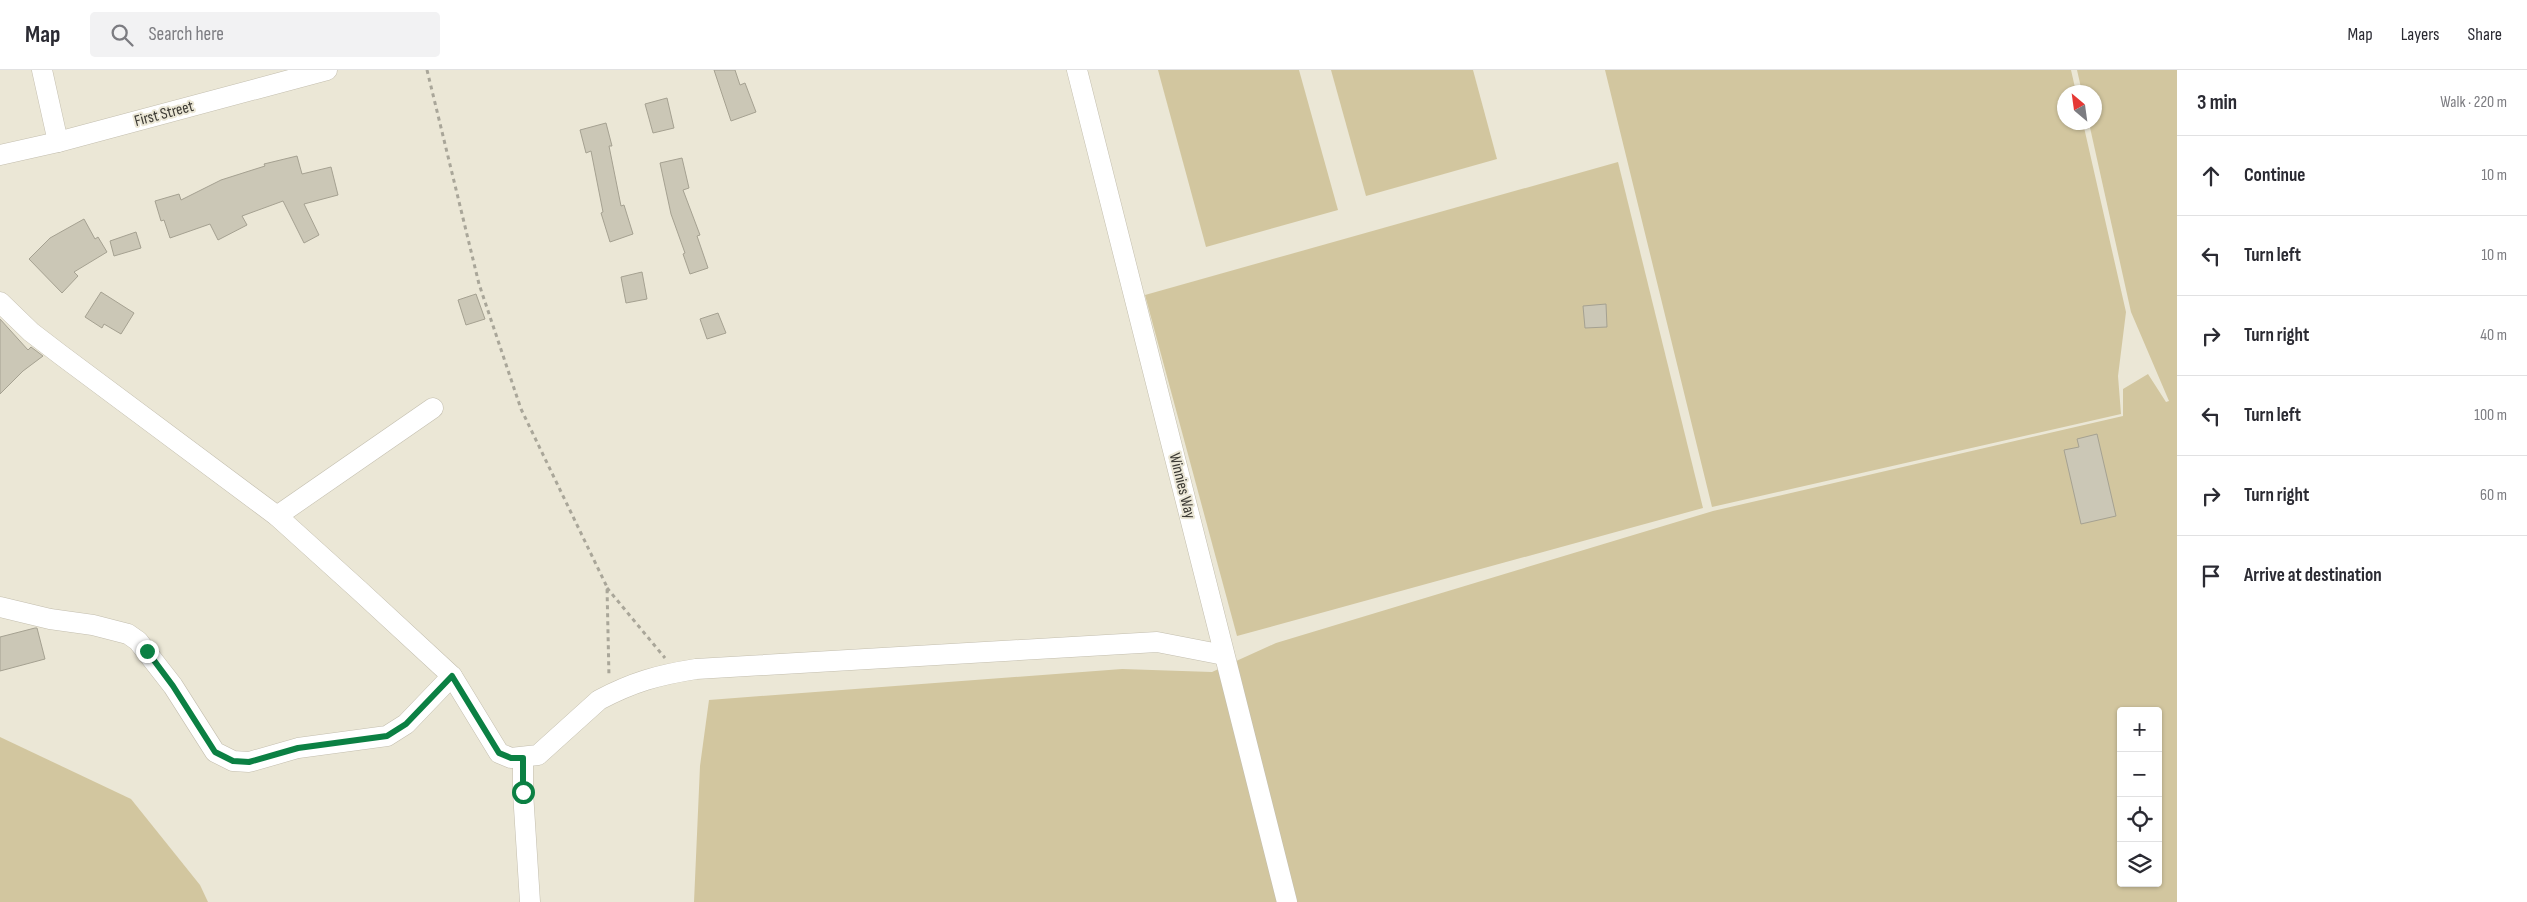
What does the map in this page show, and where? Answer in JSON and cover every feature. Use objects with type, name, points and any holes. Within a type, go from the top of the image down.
[{"type":"street","points":[[42,70],[58,142]]},
{"type":"street","name":"First Street","points":[[0,155],[58,142],[327,70]]},
{"type":"street","name":"Winnies Way","points":[[1077,70],[1287,902]]},
{"type":"street","points":[[0,302],[31,332],[278,516],[452,676],[499,753],[511,758],[538,755],[599,700],[654,675],[696,669],[1157,642],[1224,655]]},
{"type":"street","points":[[278,516],[433,408]]},
{"type":"street","points":[[0,607],[50,619],[93,625],[128,634],[138,641],[173,686],[215,752],[233,761],[249,762],[298,748],[387,736],[406,724],[452,676]]},
{"type":"street","points":[[523,758],[523,792],[530,902]]},
{"type":"path","points":[[427,70],[479,284],[518,400],[607,587],[676,672]]},
{"type":"path","points":[[607,587],[609,694]]},
{"type":"shaded area","points":[[1158,70],[1299,70],[1338,210],[1206,247]]},
{"type":"shaded area","points":[[1331,70],[1473,70],[1497,159],[1366,196]]},
{"type":"shaded area","points":[[1605,70],[2071,70],[2074,85],[2057,85],[2057,130],[2085,130],[2126,312],[2118,376],[2121,414],[1712,507]]},
{"type":"shaded area","points":[[2077,70],[2177,70],[2177,902],[694,902],[700,766],[709,700],[1122,669],[1212,672],[1276,643],[1713,511],[2123,416],[2123,389],[2148,374],[2166,402],[2169,401],[2131,312],[2091,130],[2102,130],[2102,85],[2080,85]]},
{"type":"shaded area","points":[[1618,162],[1703,508],[1237,636],[1145,295]]},
{"type":"shaded area","points":[[0,737],[131,799],[200,885],[208,902],[0,902]]},
{"type":"building","points":[[714,70],[735,70],[740,85],[745,83],[756,112],[731,121]]},
{"type":"building","points":[[667,98],[674,128],[653,133],[645,104]]},
{"type":"building","points":[[606,123],[612,146],[609,146],[621,206],[624,205],[633,234],[610,242],[601,213],[603,212],[591,151],[586,153],[580,130]]},
{"type":"building","points":[[297,156],[302,174],[331,167],[338,195],[304,204],[319,235],[304,243],[283,201],[242,216],[247,225],[218,240],[210,224],[170,238],[164,220],[161,221],[155,201],[179,194],[181,200],[221,180],[265,166],[264,164]]},
{"type":"building","points":[[682,158],[689,188],[683,190],[700,235],[697,236],[708,268],[690,274],[683,254],[685,253],[671,214],[660,163]]},
{"type":"building","points":[[84,219],[95,239],[98,237],[107,252],[74,272],[78,276],[62,293],[29,259],[50,238]]},
{"type":"building","points":[[136,232],[141,248],[114,256],[110,241]]},
{"type":"building","points":[[642,272],[647,299],[626,303],[621,277]]},
{"type":"building","points":[[101,292],[134,313],[121,334],[104,324],[102,328],[85,317]]},
{"type":"building","points":[[476,294],[485,319],[466,325],[458,300]]},
{"type":"building","points":[[1606,304],[1607,327],[1585,328],[1583,306]]},
{"type":"building","points":[[718,313],[726,333],[707,339],[700,319]]},
{"type":"building","points":[[0,319],[28,350],[31,347],[43,356],[23,371],[0,394]]},
{"type":"building","points":[[2097,434],[2116,516],[2081,524],[2064,450],[2079,447],[2077,439]]},
{"type":"building","points":[[37,628],[45,659],[0,671],[0,637]]},
{"type":"route","points":[[147,651],[173,686],[205,740],[215,752],[233,761],[249,762],[270,758],[298,748],[387,736],[395,733],[452,676],[499,753],[511,758],[523,758],[523,792]]}]
